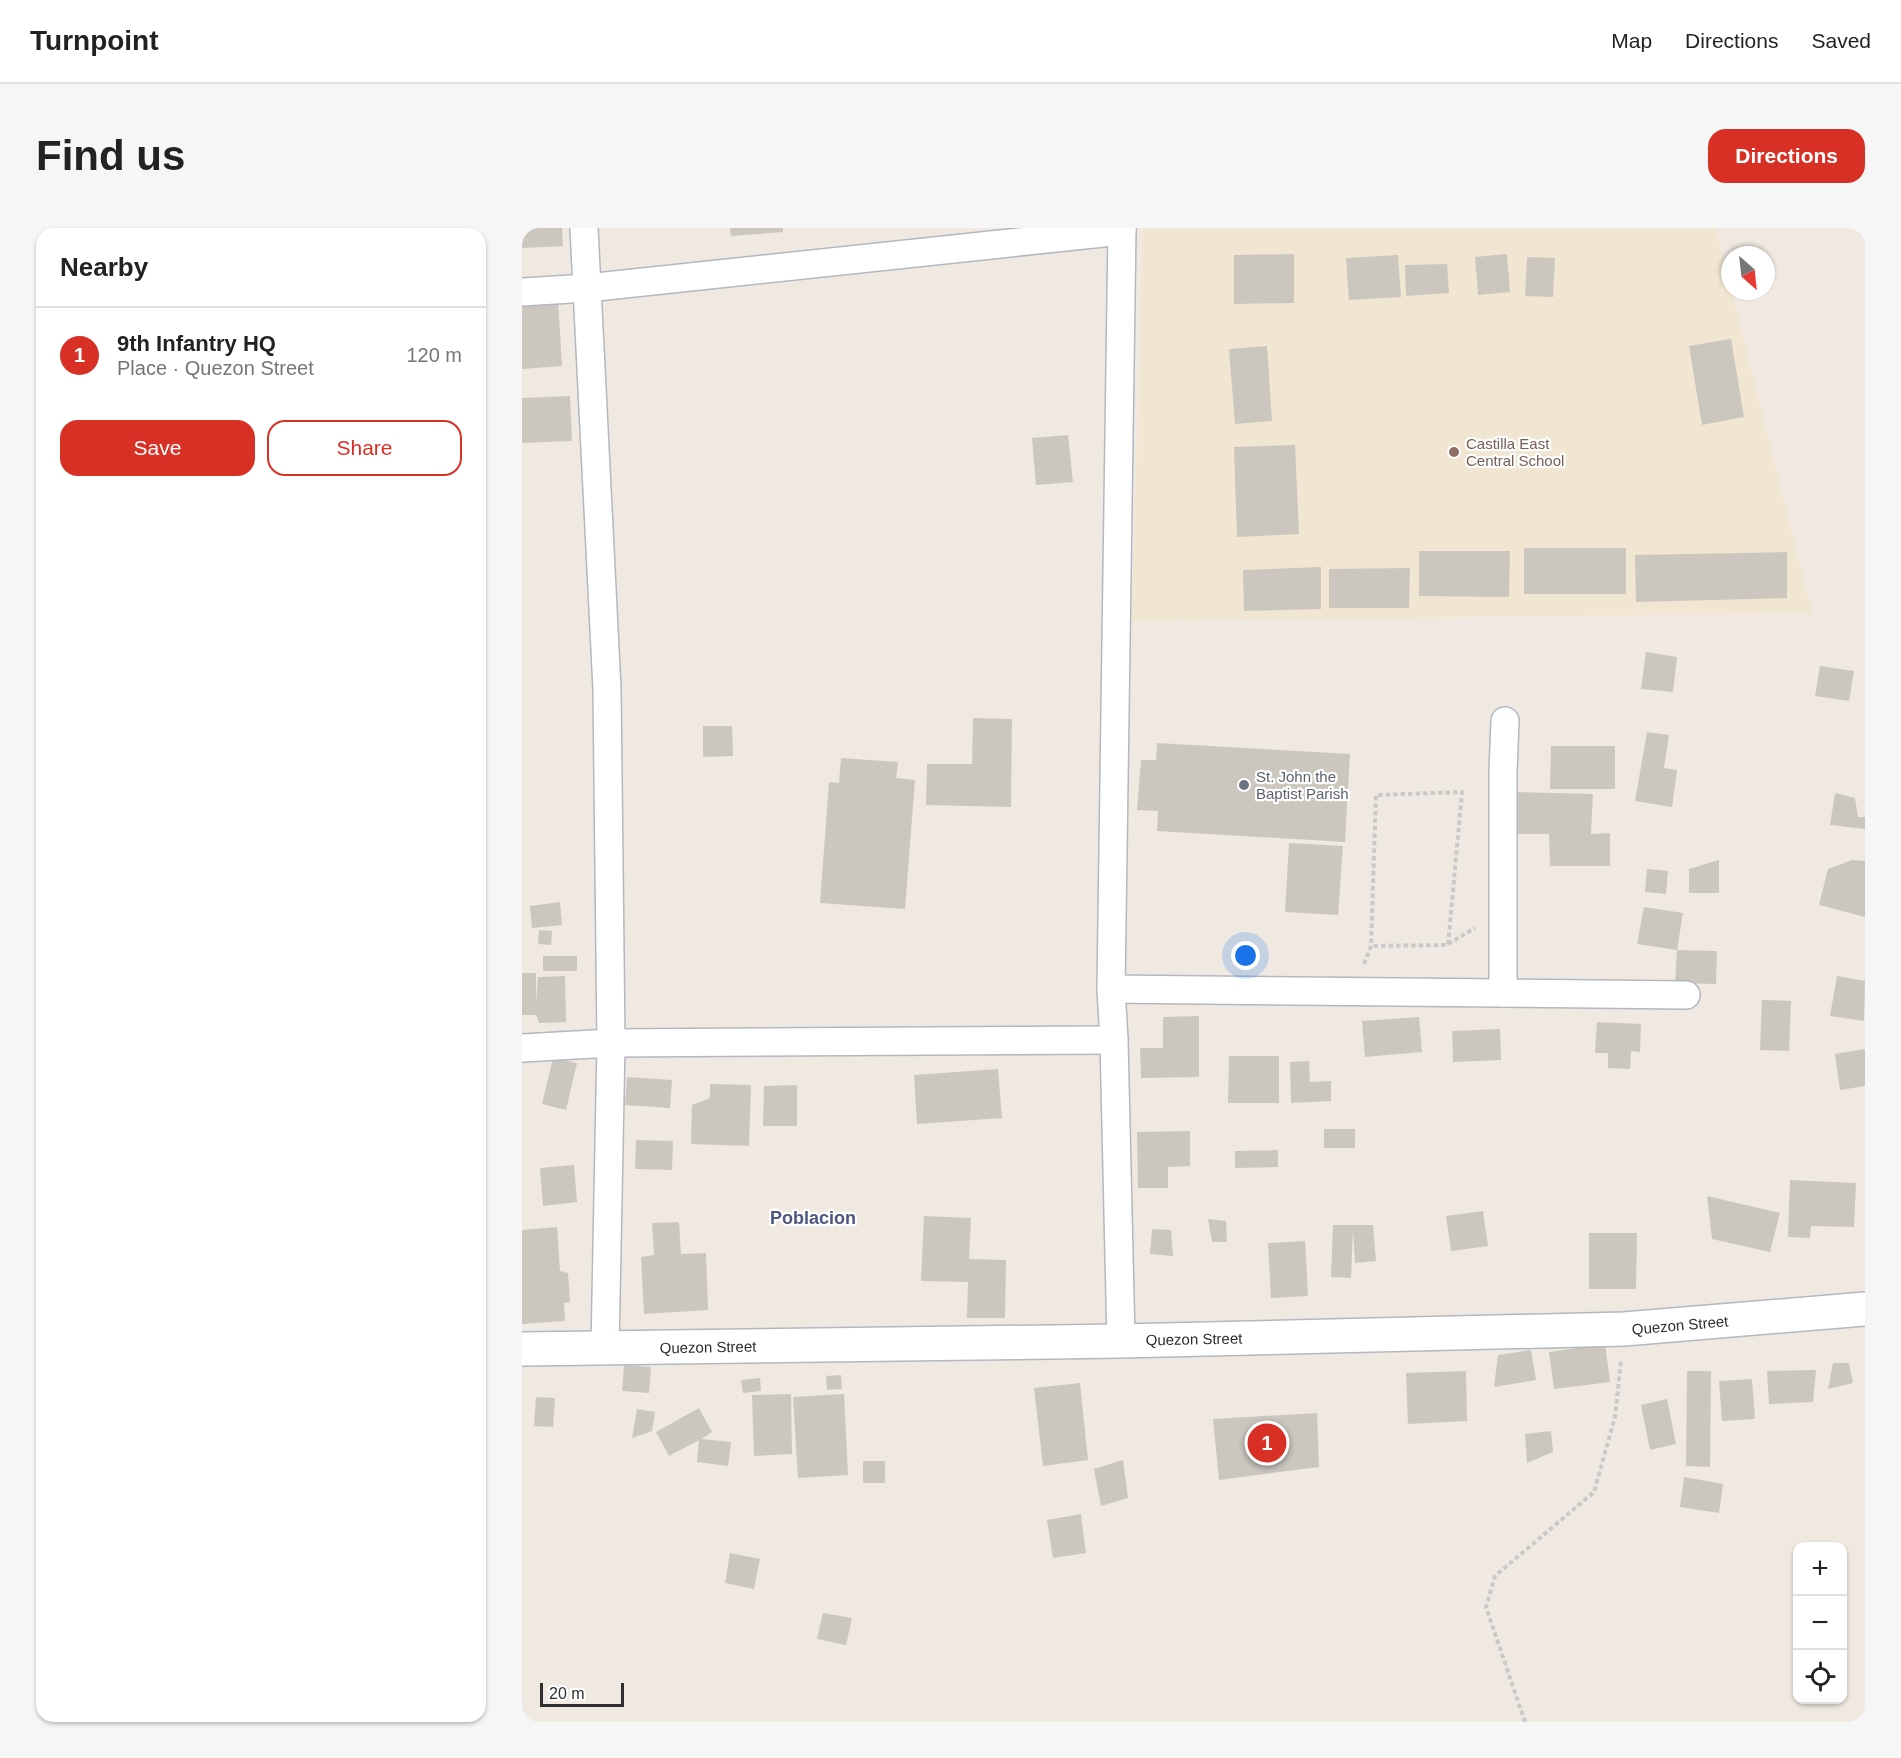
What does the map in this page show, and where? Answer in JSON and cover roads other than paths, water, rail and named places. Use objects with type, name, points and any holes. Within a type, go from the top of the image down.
[{"type":"street","points":[[584,228],[607,689],[611,1043],[605,1349]]},
{"type":"street","points":[[522,292],[587,288],[1122,230],[1111,989],[1121,1341]]},
{"type":"street","points":[[1503,993],[1505,721]]},
{"type":"street","points":[[1111,989],[1686,995]]},
{"type":"street","points":[[522,1048],[611,1043],[1114,1040]]},
{"type":"street","name":"Quezon Street","points":[[522,1349],[1121,1341],[1624,1329],[1865,1309]]},
{"type":"place","name":"Castilla East Central School","points":[[1454,452]]},
{"type":"place","name":"St. John the Baptist Parish","points":[[1244,785]]},
{"type":"place","name":"9th Infantry HQ","points":[[1267,1443]]},
{"type":"district","name":"Poblacion","points":[[813,1218]]}]
